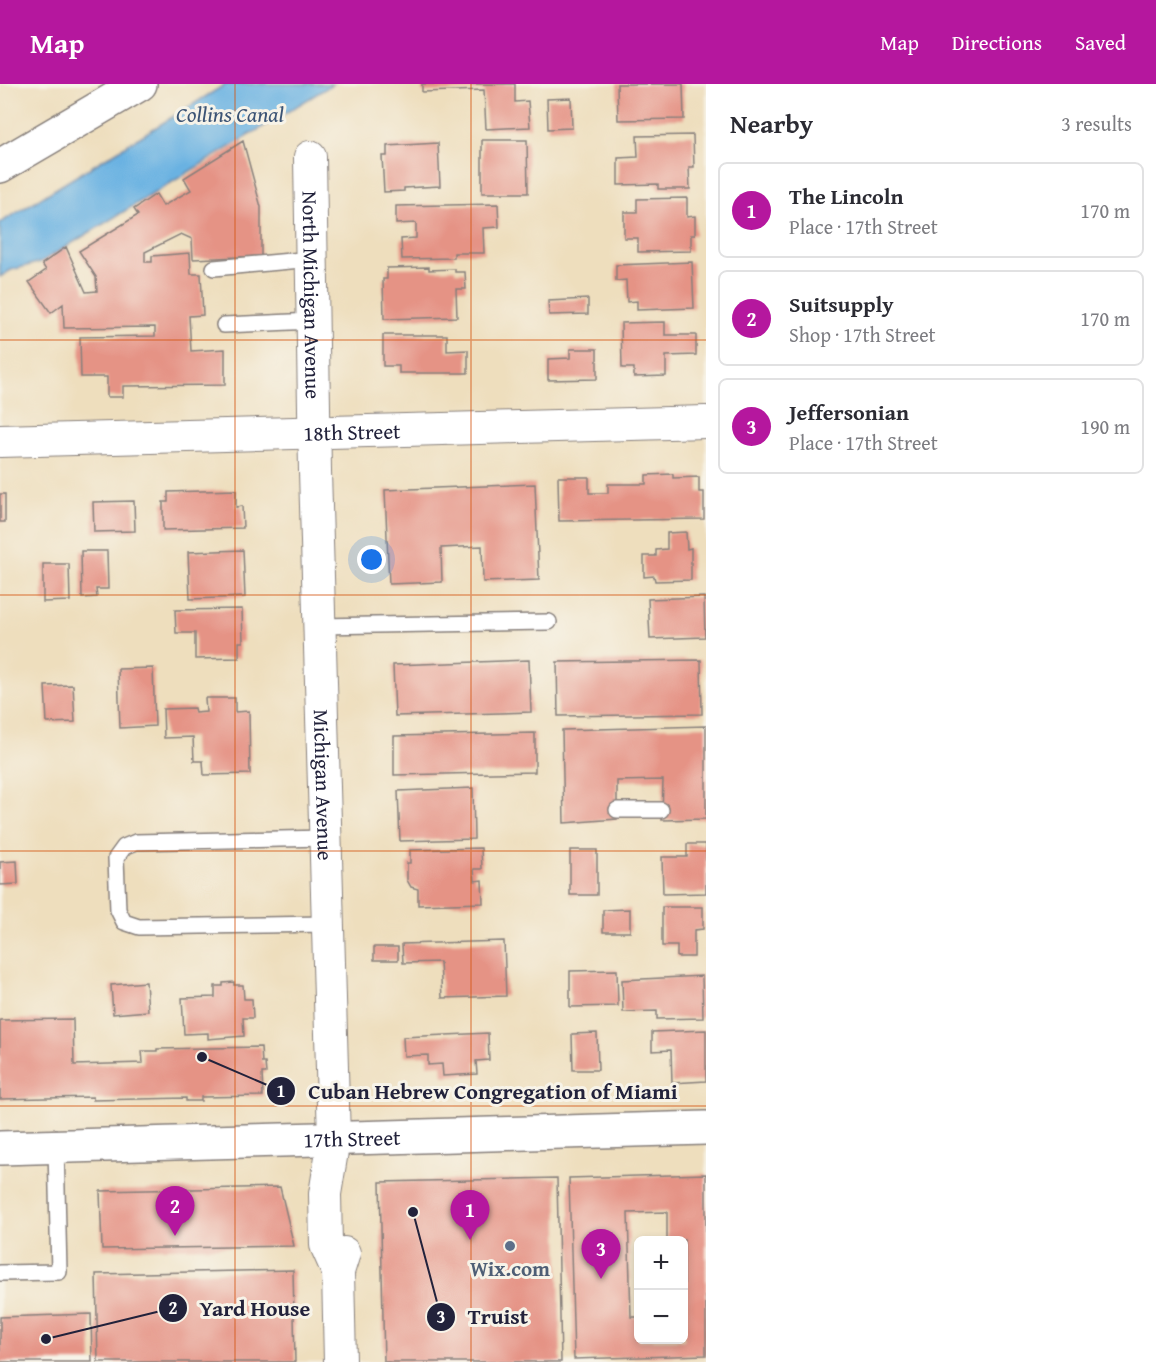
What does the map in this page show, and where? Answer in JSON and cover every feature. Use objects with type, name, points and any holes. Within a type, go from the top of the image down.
[{"type":"street","points":[[0,166],[140,84]]},
{"type":"street","name":"North Michigan Avenue","points":[[310,157],[314,433]]},
{"type":"street","name":"18th Street","points":[[0,441],[706,422]]},
{"type":"street","name":"Michigan Avenue","points":[[314,433],[334,1139],[347,1194],[347,1244],[338,1272],[340,1362]]},
{"type":"street","name":"17th Street","points":[[0,1148],[706,1128]]},
{"type":"lane","points":[[214,268],[312,259]]},
{"type":"lane","points":[[224,325],[313,321]]},
{"type":"lane","points":[[319,626],[549,622]]},
{"type":"lane","points":[[617,810],[661,810]]},
{"type":"lane","points":[[325,838],[136,842],[124,847],[116,858],[118,910],[124,922],[139,927],[327,924]]},
{"type":"lane","points":[[0,1273],[59,1272],[56,1147]]},
{"type":"water","name":"Collins Canal","points":[[226,84],[333,84],[41,262],[11,270],[0,277],[0,223]]},
{"type":"building","points":[[422,84],[515,84],[515,102],[528,101],[530,127],[486,129],[484,90],[422,92]]},
{"type":"building","points":[[617,84],[683,84],[684,119],[618,120]]},
{"type":"building","points":[[571,98],[572,128],[548,129],[547,99]]},
{"type":"building","points":[[693,135],[694,167],[689,167],[690,189],[658,189],[658,184],[618,185],[618,158],[638,157],[637,136]]},
{"type":"building","points":[[482,140],[527,140],[528,193],[482,193]]},
{"type":"building","points":[[243,141],[261,207],[261,256],[193,259],[192,239],[181,234],[145,252],[145,262],[152,262],[152,256],[190,253],[191,274],[201,274],[203,315],[189,316],[191,351],[225,349],[225,385],[123,386],[123,397],[107,397],[107,377],[81,377],[80,337],[155,336],[155,327],[64,328],[63,304],[51,313],[29,282],[46,270],[42,264],[66,247],[86,292],[97,291],[96,277],[79,251],[138,215],[134,209],[156,194],[163,206],[191,190],[184,178]]},
{"type":"building","points":[[438,143],[440,186],[404,188],[404,191],[384,192],[382,156],[387,156],[387,146]]},
{"type":"building","points":[[687,198],[687,217],[695,216],[695,235],[691,235],[691,251],[638,252],[638,238],[624,238],[624,212],[637,212],[637,199]]},
{"type":"building","points":[[498,204],[499,227],[483,228],[484,253],[454,253],[454,258],[402,259],[401,239],[416,238],[416,223],[396,224],[396,206]]},
{"type":"building","points":[[692,262],[694,308],[637,310],[637,301],[627,302],[626,280],[616,281],[616,265]]},
{"type":"building","points":[[429,267],[429,270],[455,269],[455,272],[465,272],[466,289],[456,289],[457,317],[384,319],[383,279],[387,279],[387,268]]},
{"type":"building","points":[[588,299],[588,314],[549,315],[548,301]]},
{"type":"building","points":[[665,322],[665,335],[696,335],[696,355],[666,356],[666,376],[634,377],[634,368],[622,368],[621,323]]},
{"type":"building","points":[[383,335],[447,335],[447,351],[468,350],[468,373],[399,373],[399,366],[383,366]]},
{"type":"building","points":[[570,349],[597,349],[597,379],[548,380],[548,359],[570,358]]},
{"type":"building","points":[[673,474],[673,478],[699,477],[699,492],[704,492],[704,519],[559,521],[558,477],[589,477],[589,493],[608,493],[608,484],[646,484],[646,475]]},
{"type":"building","points":[[535,484],[539,580],[483,582],[482,546],[441,548],[442,582],[389,584],[385,490]]},
{"type":"building","points":[[236,490],[236,507],[242,506],[243,528],[163,530],[163,502],[168,502],[168,492]]},
{"type":"building","points":[[0,494],[5,494],[5,522],[0,522]]},
{"type":"building","points":[[134,501],[135,531],[94,532],[93,502]]},
{"type":"building","points":[[686,532],[687,549],[691,548],[691,580],[655,581],[654,576],[644,577],[644,556],[656,556],[656,550],[667,549],[667,533]]},
{"type":"building","points":[[243,550],[245,597],[190,599],[188,552]]},
{"type":"building","points":[[81,551],[107,551],[108,589],[96,589],[97,597],[82,598]]},
{"type":"building","points":[[43,564],[69,564],[70,601],[43,602]]},
{"type":"building","points":[[704,597],[705,637],[650,639],[648,599]]},
{"type":"building","points":[[242,609],[243,642],[239,642],[239,658],[195,659],[195,633],[176,633],[175,610]]},
{"type":"building","points":[[529,660],[531,712],[395,716],[393,665]]},
{"type":"building","points":[[701,660],[702,714],[558,716],[557,662]]},
{"type":"building","points":[[153,668],[155,726],[120,728],[118,669]]},
{"type":"building","points":[[73,685],[75,722],[47,723],[45,686]]},
{"type":"building","points":[[205,698],[235,698],[235,712],[249,711],[250,774],[204,775],[203,761],[194,761],[193,737],[164,738],[163,709],[194,708],[195,713],[206,712]]},
{"type":"building","points":[[706,726],[706,819],[662,820],[663,780],[617,781],[617,819],[564,823],[562,730]]},
{"type":"building","points":[[535,733],[535,772],[394,775],[394,736]]},
{"type":"building","points":[[473,788],[474,839],[400,841],[398,791]]},
{"type":"building","points":[[687,844],[706,844],[706,893],[663,894],[662,857],[687,857]]},
{"type":"building","points":[[481,848],[482,869],[474,869],[475,881],[482,880],[483,903],[418,905],[418,889],[411,887],[407,880],[410,850]]},
{"type":"building","points":[[570,850],[597,850],[597,895],[570,895]]},
{"type":"building","points":[[17,861],[18,884],[0,885],[0,862]]},
{"type":"building","points":[[662,907],[703,907],[703,929],[694,930],[694,957],[677,957],[677,946],[662,946]]},
{"type":"building","points":[[630,909],[630,932],[603,932],[603,910]]},
{"type":"building","points":[[504,941],[506,996],[442,998],[440,962],[403,963],[402,944]]},
{"type":"building","points":[[374,947],[398,947],[398,960],[374,960]]},
{"type":"building","points":[[617,970],[618,1006],[570,1007],[570,971]]},
{"type":"building","points":[[702,976],[703,1018],[657,1019],[657,1011],[623,1012],[622,980]]},
{"type":"building","points":[[146,982],[148,1011],[113,1014],[111,985]]},
{"type":"building","points":[[234,982],[234,985],[243,985],[244,999],[252,999],[253,1018],[243,1018],[244,1036],[208,1039],[208,1033],[184,1034],[182,998],[215,997],[215,986]]},
{"type":"building","points":[[73,1019],[74,1065],[143,1063],[142,1051],[157,1051],[157,1049],[261,1047],[262,1063],[265,1063],[266,1073],[262,1073],[263,1096],[201,1097],[201,1101],[186,1101],[186,1098],[93,1100],[93,1097],[0,1099],[0,1020]]},
{"type":"building","points":[[706,1030],[706,1081],[672,1083],[671,1050],[652,1051],[652,1032]]},
{"type":"building","points":[[488,1033],[489,1060],[476,1061],[477,1074],[443,1076],[442,1064],[428,1065],[428,1055],[404,1056],[403,1037]]},
{"type":"building","points":[[597,1033],[598,1070],[573,1070],[572,1034]]},
{"type":"building","points":[[706,1174],[706,1355],[574,1359],[569,1178]]},
{"type":"building","points":[[557,1178],[561,1362],[384,1362],[380,1182]]},
{"type":"building","points":[[280,1187],[294,1246],[102,1249],[100,1191]]},
{"type":"building","points":[[293,1270],[295,1362],[98,1362],[96,1274]]},
{"type":"building","points":[[91,1314],[92,1362],[0,1362],[0,1317]]},
{"type":"place","name":"Cuban Hebrew Congregation of Miami","points":[[202,1057]]},
{"type":"place","name":"Truist","points":[[413,1212]]},
{"type":"place","name":"Suitsupply","points":[[175,1236]]},
{"type":"place","name":"The Lincoln","points":[[470,1240]]},
{"type":"place","name":"Wix.com","points":[[510,1246]]},
{"type":"place","name":"Jeffersonian","points":[[601,1279]]},
{"type":"place","name":"Yard House","points":[[46,1339]]}]
